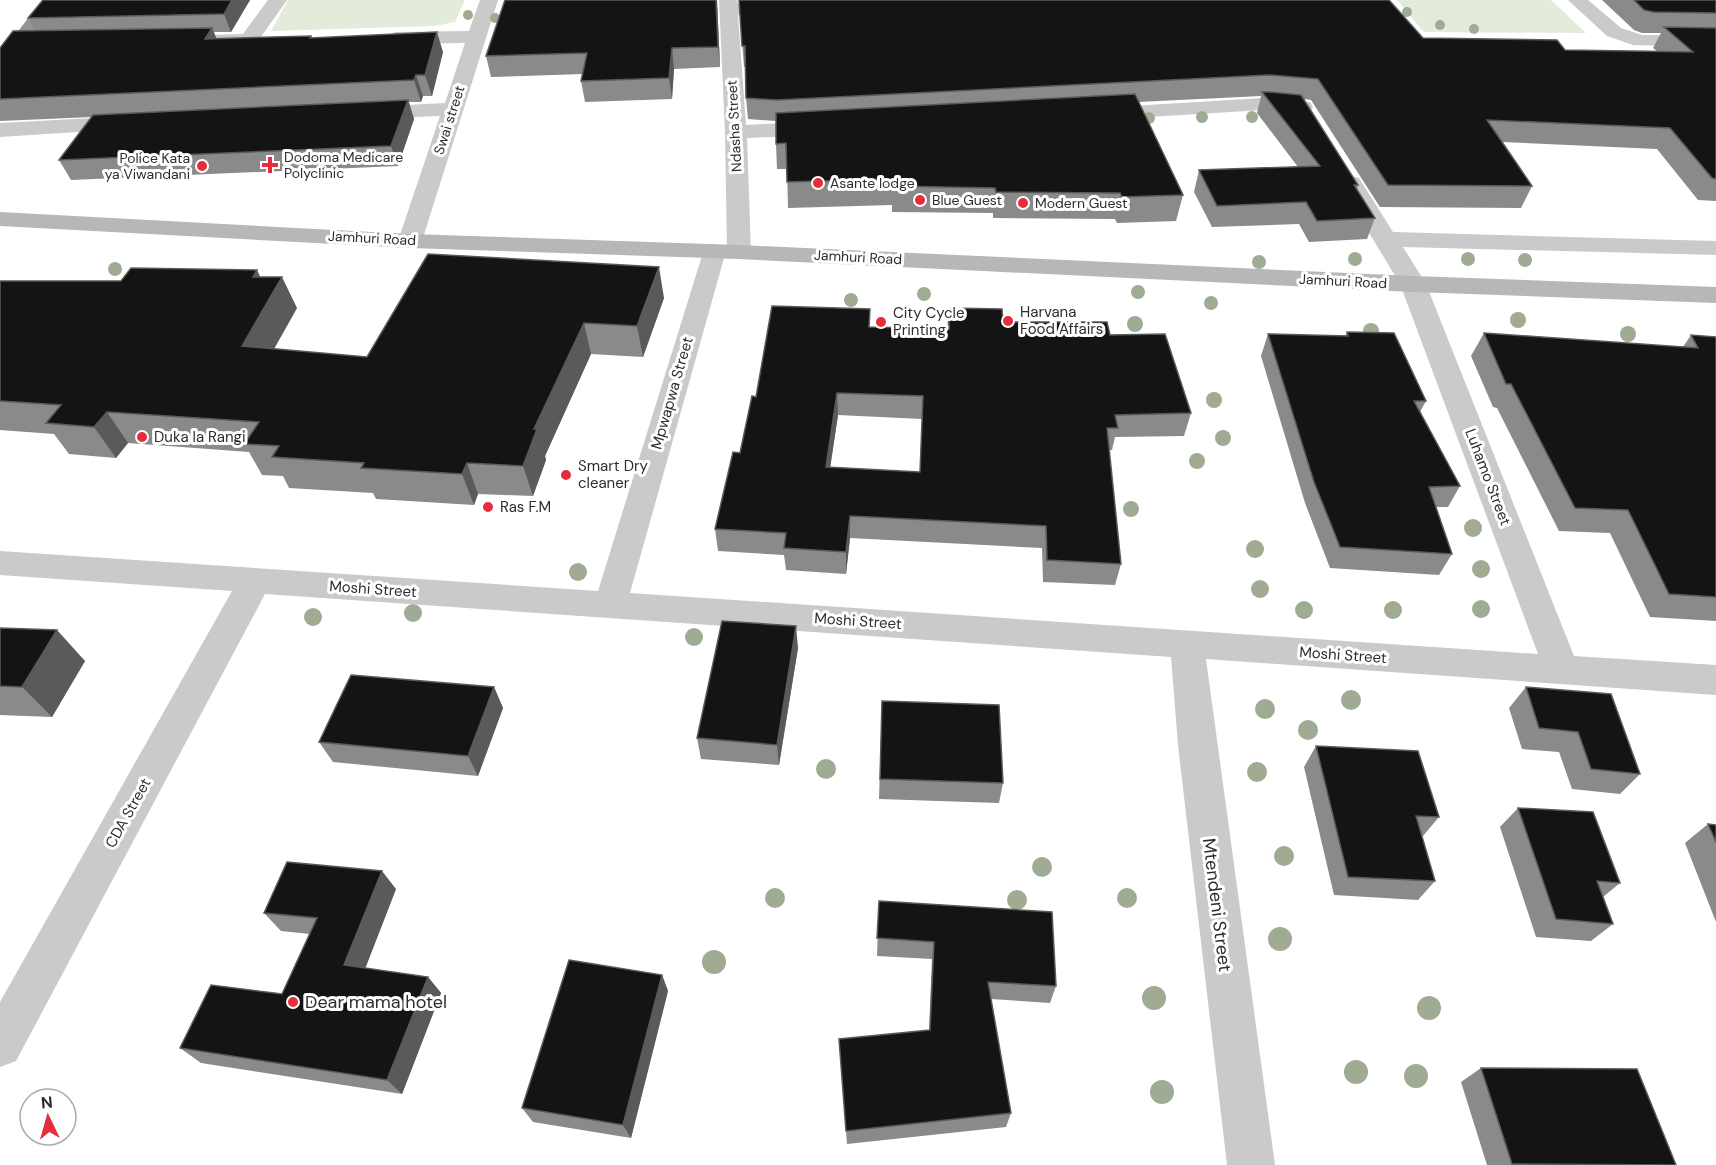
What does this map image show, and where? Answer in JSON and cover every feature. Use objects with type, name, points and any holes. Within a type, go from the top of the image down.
[{"type":"highway","points":[[0,69],[52,0]]},
{"type":"main road","name":"Jamhuri Road","points":[[0,219],[410,241],[726,251],[1413,284],[1716,295]]},
{"type":"street","points":[[249,40],[278,0]]},
{"type":"street","name":"Swai street","points":[[410,241],[489,0]]},
{"type":"street","points":[[1577,0],[1614,32],[1640,41],[1716,41]]},
{"type":"street","points":[[728,5],[810,9]]},
{"type":"street","name":"Ndasha Street","points":[[726,251],[736,132],[728,5]]},
{"type":"street","points":[[381,38],[477,37]]},
{"type":"street","points":[[192,41],[273,40]]},
{"type":"street","points":[[18,44],[41,43]]},
{"type":"street","points":[[1083,115],[1263,104],[1303,108],[1316,128]]},
{"type":"street","points":[[348,114],[453,109]]},
{"type":"street","points":[[0,130],[150,122]]},
{"type":"street","points":[[736,132],[836,127]]},
{"type":"street","name":"Luhamo Street","points":[[1341,168],[1413,284],[1562,670]]},
{"type":"street","points":[[1386,239],[1716,248]]},
{"type":"street","name":"Mpwapwa Street","points":[[610,605],[726,251]]},
{"type":"street","name":"Moshi Street","points":[[0,563],[1716,680]]},
{"type":"street","name":"CDA Street","points":[[0,1045],[255,581]]},
{"type":"street","name":"Mtendeni Street","points":[[1187,644],[1197,745],[1251,1165]]},
{"type":"green space","points":[[288,0],[465,0],[455,22],[435,26],[271,31]]},
{"type":"green space","points":[[1397,0],[1551,0],[1586,33],[1424,32]]},
{"type":"building","points":[[43,0],[232,0],[224,14],[28,18]]},
{"type":"building","points":[[505,0],[716,0],[718,47],[672,48],[669,78],[581,81],[587,53],[486,56]]},
{"type":"building","points":[[739,0],[1389,0],[1423,38],[1557,40],[1565,50],[1693,52],[1664,27],[1716,28],[1716,179],[1712,178],[1670,128],[1487,120],[1532,186],[1388,185],[1318,79],[1269,75],[777,100],[746,98],[745,46],[742,46]]},
{"type":"building","points":[[1634,0],[1716,0],[1716,13],[1653,12],[1644,10]]},
{"type":"building","points":[[212,28],[205,39],[311,36],[310,38],[437,32],[425,75],[416,75],[414,80],[0,99],[0,48],[13,31]]},
{"type":"building","points":[[1262,92],[1301,95],[1358,185],[1354,185],[1375,218],[1317,221],[1306,202],[1217,206],[1199,170],[1320,166]]},
{"type":"building","points":[[1135,94],[1183,195],[1122,197],[1120,193],[996,192],[995,188],[892,186],[893,179],[787,182],[786,143],[776,144],[776,113]]},
{"type":"building","points":[[408,100],[391,146],[59,160],[93,115]]},
{"type":"building","points":[[428,254],[659,267],[637,326],[584,323],[534,429],[537,429],[523,466],[467,463],[462,474],[361,468],[364,463],[272,457],[279,446],[244,444],[259,422],[107,412],[94,427],[46,423],[61,405],[0,401],[0,281],[121,281],[131,268],[257,270],[253,277],[282,277],[242,346],[367,357]]},
{"type":"building","points":[[772,306],[870,309],[869,327],[949,329],[949,308],[1002,309],[1003,322],[1107,322],[1110,335],[1165,334],[1191,413],[1115,415],[1118,428],[1107,428],[1121,564],[1047,560],[1046,526],[850,516],[846,552],[784,548],[786,533],[715,529],[733,452],[740,453],[752,396],[756,397]],"holes":[[[837,393],[923,396],[920,472],[826,467]]]},
{"type":"building","points":[[1347,332],[1394,333],[1426,401],[1414,401],[1460,486],[1429,487],[1452,554],[1340,547],[1314,482],[1268,334],[1348,336]]},
{"type":"building","points":[[1484,333],[1698,348],[1691,335],[1716,337],[1716,597],[1669,594],[1628,510],[1575,508],[1511,384],[1506,384]]},
{"type":"building","points":[[722,621],[796,626],[777,745],[697,738]]},
{"type":"building","points":[[0,628],[57,630],[22,687],[0,686]]},
{"type":"building","points":[[351,675],[494,687],[468,756],[319,742]]},
{"type":"building","points":[[1526,687],[1611,694],[1640,774],[1591,769],[1578,732],[1539,728]]},
{"type":"building","points":[[882,701],[999,705],[1003,783],[880,779]]},
{"type":"building","points":[[1316,746],[1418,751],[1439,817],[1416,816],[1435,881],[1348,877]]},
{"type":"building","points":[[1518,808],[1593,812],[1620,883],[1597,881],[1613,924],[1556,919]]},
{"type":"building","points":[[1708,824],[1716,825],[1716,842]]},
{"type":"building","points":[[287,862],[382,871],[344,965],[428,977],[387,1080],[180,1048],[211,985],[282,994],[317,918],[264,913]]},
{"type":"building","points":[[879,901],[1052,912],[1056,986],[988,982],[1011,1113],[846,1131],[839,1039],[930,1030],[934,942],[877,938]]},
{"type":"building","points":[[569,960],[662,975],[623,1125],[522,1108]]},
{"type":"building","points":[[1481,1068],[1637,1069],[1676,1165],[1512,1164]]},
{"type":"place","name":"Dodoma Medicare Polyclinic","points":[[270,165]]},
{"type":"place","name":"Police Kata ya Viwandani","points":[[202,166]]},
{"type":"place","name":"Asante lodge","points":[[818,183]]},
{"type":"place","name":"Blue Guest","points":[[920,200]]},
{"type":"place","name":"Modern Guest","points":[[1023,203]]},
{"type":"place","name":"Harvana Food Affairs","points":[[1008,321]]},
{"type":"place","name":"City Cycle Printing","points":[[881,322]]},
{"type":"place","name":"Duka la Rangi","points":[[142,437]]},
{"type":"place","name":"Smart Dry cleaner","points":[[566,475]]},
{"type":"place","name":"Ras F.M","points":[[488,507]]},
{"type":"place","name":"Dear mama hotel","points":[[293,1002]]}]
